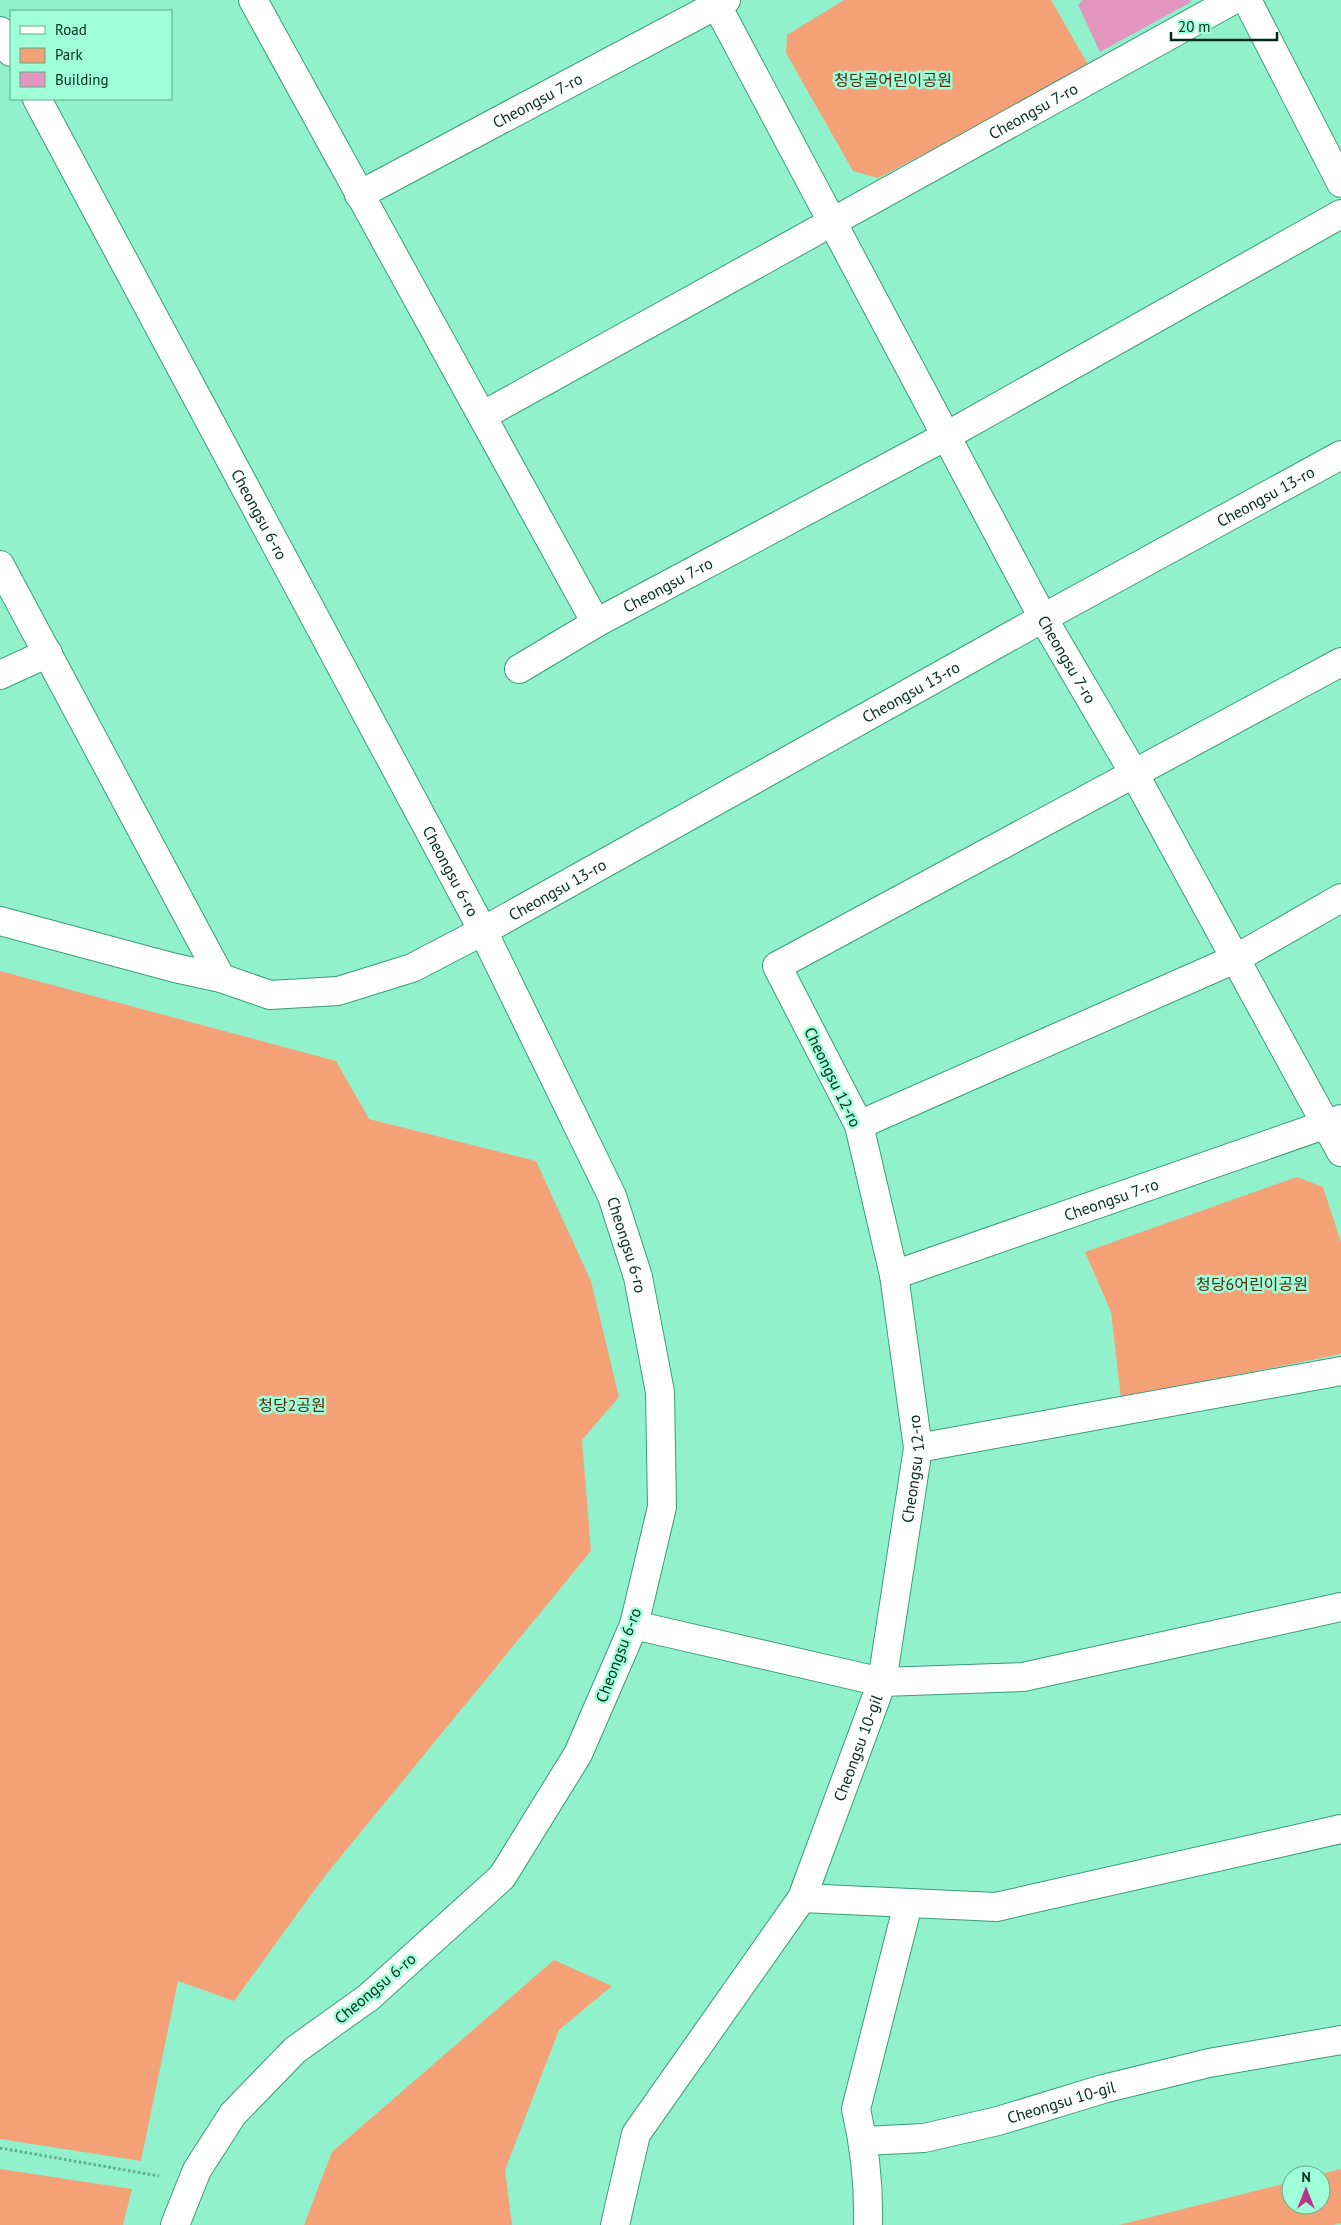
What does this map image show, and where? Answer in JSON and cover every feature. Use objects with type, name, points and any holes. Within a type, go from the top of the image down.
[{"type":"street","points":[[252,0],[596,623]]},
{"type":"street","name":"Cheongsu 7-ro","points":[[482,416],[1233,0]]},
{"type":"street","points":[[1247,0],[1341,183]]},
{"type":"street","name":"Cheongsu 7-ro","points":[[360,195],[719,2],[833,222],[948,435],[1043,618],[1135,775],[1235,959],[1334,1122],[1341,1152]]},
{"type":"street","points":[[0,31],[10,50]]},
{"type":"street","name":"Cheongsu 6-ro","points":[[37,100],[483,931],[612,1196],[638,1276],[660,1392],[662,1507],[634,1625],[578,1754],[502,1877],[369,1997],[295,2050],[233,2114],[197,2170],[175,2225]]},
{"type":"street","name":"Cheongsu 7-ro","points":[[519,669],[596,623],[948,435],[1341,214]]},
{"type":"street","name":"Cheongsu 13-ro","points":[[483,931],[1043,618],[1341,455]]},
{"type":"street","points":[[0,565],[221,978]]},
{"type":"street","points":[[0,675],[48,654]]},
{"type":"street","points":[[1135,775],[1341,662]]},
{"type":"street","name":"Cheongsu 12-ro","points":[[882,1682],[918,1448],[894,1275],[859,1125],[777,966],[1135,775]]},
{"type":"street","points":[[859,1125],[1235,959],[1341,898]]},
{"type":"street","name":"Cheongsu 6-ro","points":[[0,921],[175,968],[221,978],[270,995],[338,991],[412,968],[483,931]]},
{"type":"street","name":"Cheongsu 7-ro","points":[[894,1275],[1334,1122]]},
{"type":"street","points":[[918,1448],[1341,1371]]},
{"type":"street","points":[[634,1625],[882,1682],[1023,1677],[1341,1607]]},
{"type":"street","name":"Cheongsu 10-gil","points":[[615,2225],[636,2134],[802,1898],[882,1682]]},
{"type":"street","points":[[802,1898],[996,1907],[1341,1829]]},
{"type":"street","points":[[868,2225],[869,2185],[864,2141],[856,2109],[908,1904]]},
{"type":"street","name":"Cheongsu 10-gil","points":[[864,2141],[924,2138],[998,2121],[1102,2089],[1210,2063],[1341,2040]]},
{"type":"path","points":[[0,2148],[164,2177]]},
{"type":"green space","name":"청당골어린이공원","points":[[844,0],[1051,0],[1090,68],[878,178],[853,171],[786,53],[787,35]]},
{"type":"green space","name":"청당2공원","points":[[0,971],[336,1061],[369,1119],[536,1161],[591,1281],[619,1397],[582,1440],[591,1551],[324,1877],[234,2001],[178,1981],[141,2161],[0,2139]]},
{"type":"green space","name":"청당6어린이공원","points":[[1297,1177],[1323,1187],[1341,1242],[1341,1354],[1121,1398],[1111,1312],[1085,1252]]},
{"type":"green space","points":[[554,1960],[612,1986],[559,2030],[505,2170],[512,2225],[304,2225],[332,2152]]},
{"type":"green space","points":[[0,2169],[132,2189],[123,2225],[0,2225]]},
{"type":"green space","points":[[1341,2169],[1341,2223],[1333,2225],[1119,2225],[1281,2184],[1281,2215],[1331,2215],[1331,2172]]},
{"type":"building","points":[[1083,0],[1190,0],[1191,2],[1100,52],[1078,5]]}]
